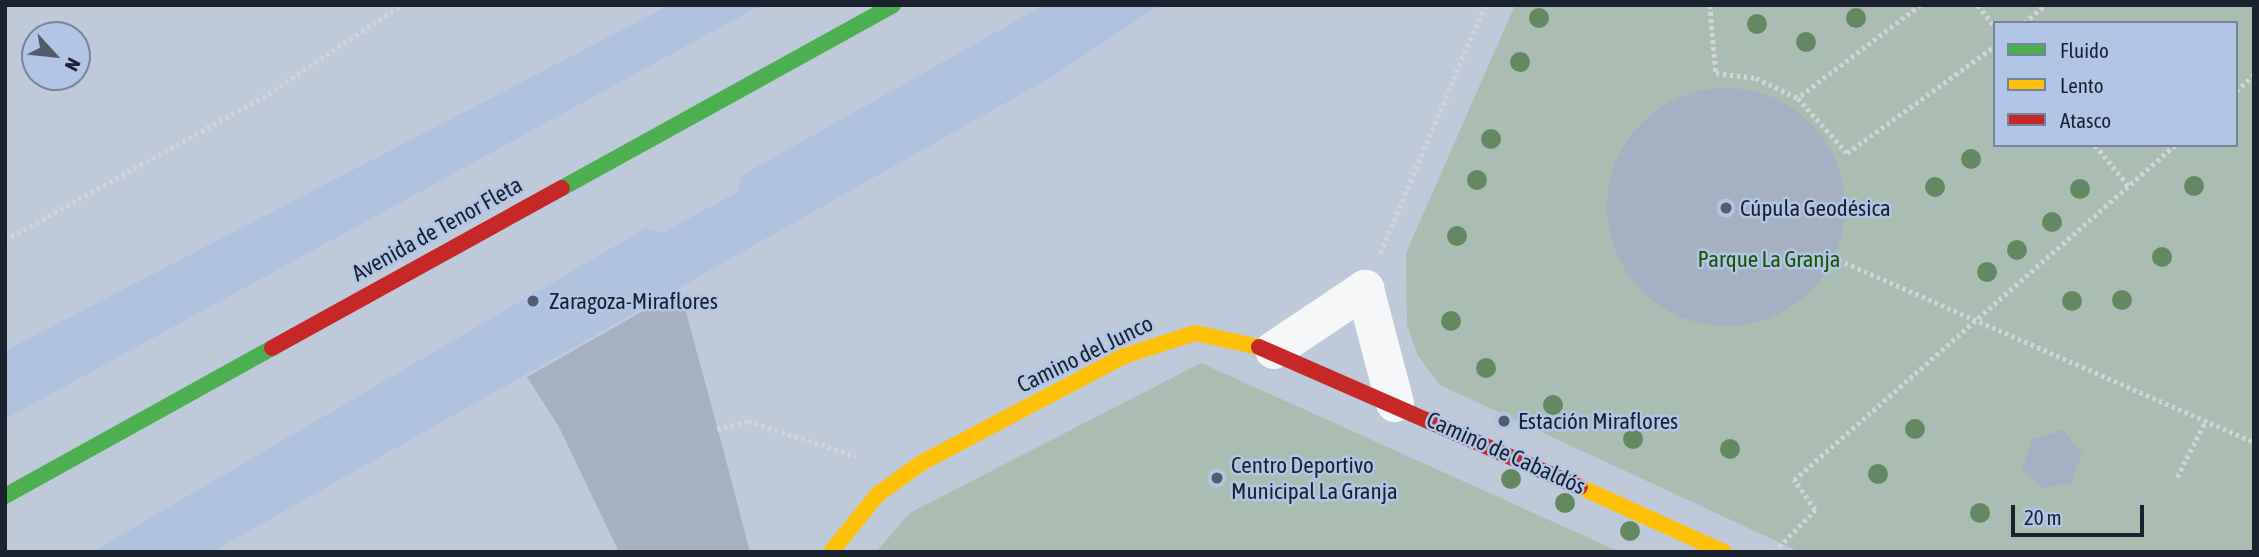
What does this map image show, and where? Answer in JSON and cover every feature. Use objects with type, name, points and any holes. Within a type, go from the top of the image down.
[{"type":"main road","name":"Avenida de Tenor Fleta","points":[[5,496],[892,5]]},
{"type":"main road","name":"Camino del Junco","points":[[831,552],[859,513],[899,477],[1124,356],[1195,333],[1274,350],[1395,404]]},
{"type":"main road","name":"Camino de Cabaldós","points":[[1395,404],[1724,552]]},
{"type":"street","points":[[1274,350],[1365,289],[1395,404]]},
{"type":"path","points":[[5,240],[268,94],[380,26],[401,5]]},
{"type":"path","points":[[1365,289],[1485,5]]},
{"type":"path","points":[[1710,5],[1716,73],[1756,78],[1798,98],[1847,153],[1993,47]]},
{"type":"path","points":[[1798,98],[1922,5]]},
{"type":"path","points":[[1978,5],[1993,24]]},
{"type":"path","points":[[2026,21],[2045,5]]},
{"type":"path","points":[[2238,88],[2254,75]]},
{"type":"path","points":[[2097,147],[2129,186]]},
{"type":"path","points":[[1774,552],[1815,510],[1794,480],[1981,321],[2173,147]]},
{"type":"path","points":[[1832,257],[2254,442]]},
{"type":"path","points":[[2177,477],[2206,420]]},
{"type":"path","points":[[717,429],[748,421],[870,462]]},
{"type":"shaded area","points":[[670,5],[761,5],[5,419],[5,351]]},
{"type":"shaded area","points":[[1044,5],[1159,5],[1053,76],[212,552],[92,552],[646,228],[662,233],[738,192],[741,176]]},
{"type":"green space","name":"Parque La Granja","points":[[1515,5],[2254,5],[2254,552],[1800,552],[1440,385],[1418,356],[1407,325],[1406,253]]},
{"type":"green space","name":"Centro Deportivo Municipal La Granja","points":[[1201,363],[1620,552],[876,552],[910,513]]},
{"type":"building","name":"Cúpula Geodésica","points":[[1726,88],[1771,97],[1792,108],[1810,123],[1825,141],[1836,162],[1845,207],[1836,252],[1825,273],[1810,291],[1792,306],[1771,317],[1726,326],[1681,317],[1660,306],[1642,291],[1627,273],[1616,252],[1607,207],[1616,162],[1627,141],[1642,123],[1660,108],[1681,97]]},
{"type":"building","points":[[680,290],[750,552],[619,552],[559,427],[527,377]]},
{"type":"building","points":[[2063,430],[2082,454],[2071,483],[2042,488],[2022,469],[2033,439]]},
{"type":"traffic: fast","points":[[562,188],[893,5]]},
{"type":"traffic: fast","points":[[5,496],[272,348]]},
{"type":"traffic: slow","points":[[831,552],[878,494],[923,462],[1124,356],[1195,333],[1259,347]]},
{"type":"traffic: slow","points":[[1580,487],[1724,552]]},
{"type":"traffic: jam","points":[[272,348],[562,188]]},
{"type":"traffic: jam","points":[[1259,347],[1580,487]]},
{"type":"place","name":"Cúpula Geodésica","points":[[1726,208]]},
{"type":"place","name":"Zaragoza-Miraflores","points":[[533,301]]},
{"type":"place","name":"Estación Miraflores","points":[[1504,421]]},
{"type":"place","name":"Centro Deportivo Municipal La Granja","points":[[1217,478]]}]
